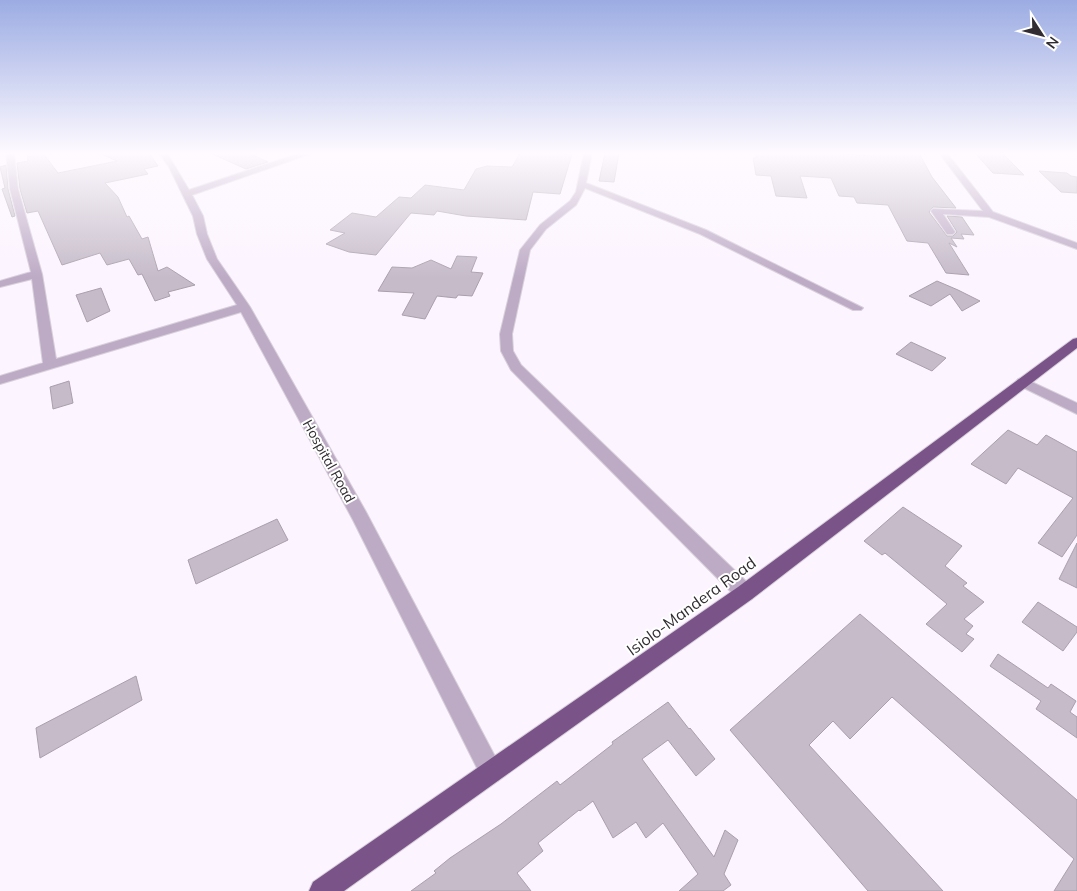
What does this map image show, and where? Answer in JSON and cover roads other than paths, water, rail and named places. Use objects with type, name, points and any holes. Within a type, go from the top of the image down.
[{"type":"highway","name":"Isiolo-Mandera Road","points":[[322,891],[745,593],[1077,342]]},
{"type":"street","points":[[11,195],[37,274],[50,365]]},
{"type":"street","name":"Hospital Road","points":[[187,195],[198,216],[202,234],[212,259],[244,307],[360,517],[491,772]]},
{"type":"street","points":[[578,195],[572,203],[543,228],[525,250],[506,334],[507,350],[516,367],[745,593]]},
{"type":"street","points":[[609,195],[703,232],[857,308]]},
{"type":"street","points":[[975,195],[990,214]]},
{"type":"street","points":[[950,232],[936,211],[990,214],[1077,246]]},
{"type":"street","points":[[0,284],[37,274]]},
{"type":"street","points":[[0,380],[244,307]]},
{"type":"street","points":[[1023,382],[1077,409]]}]
